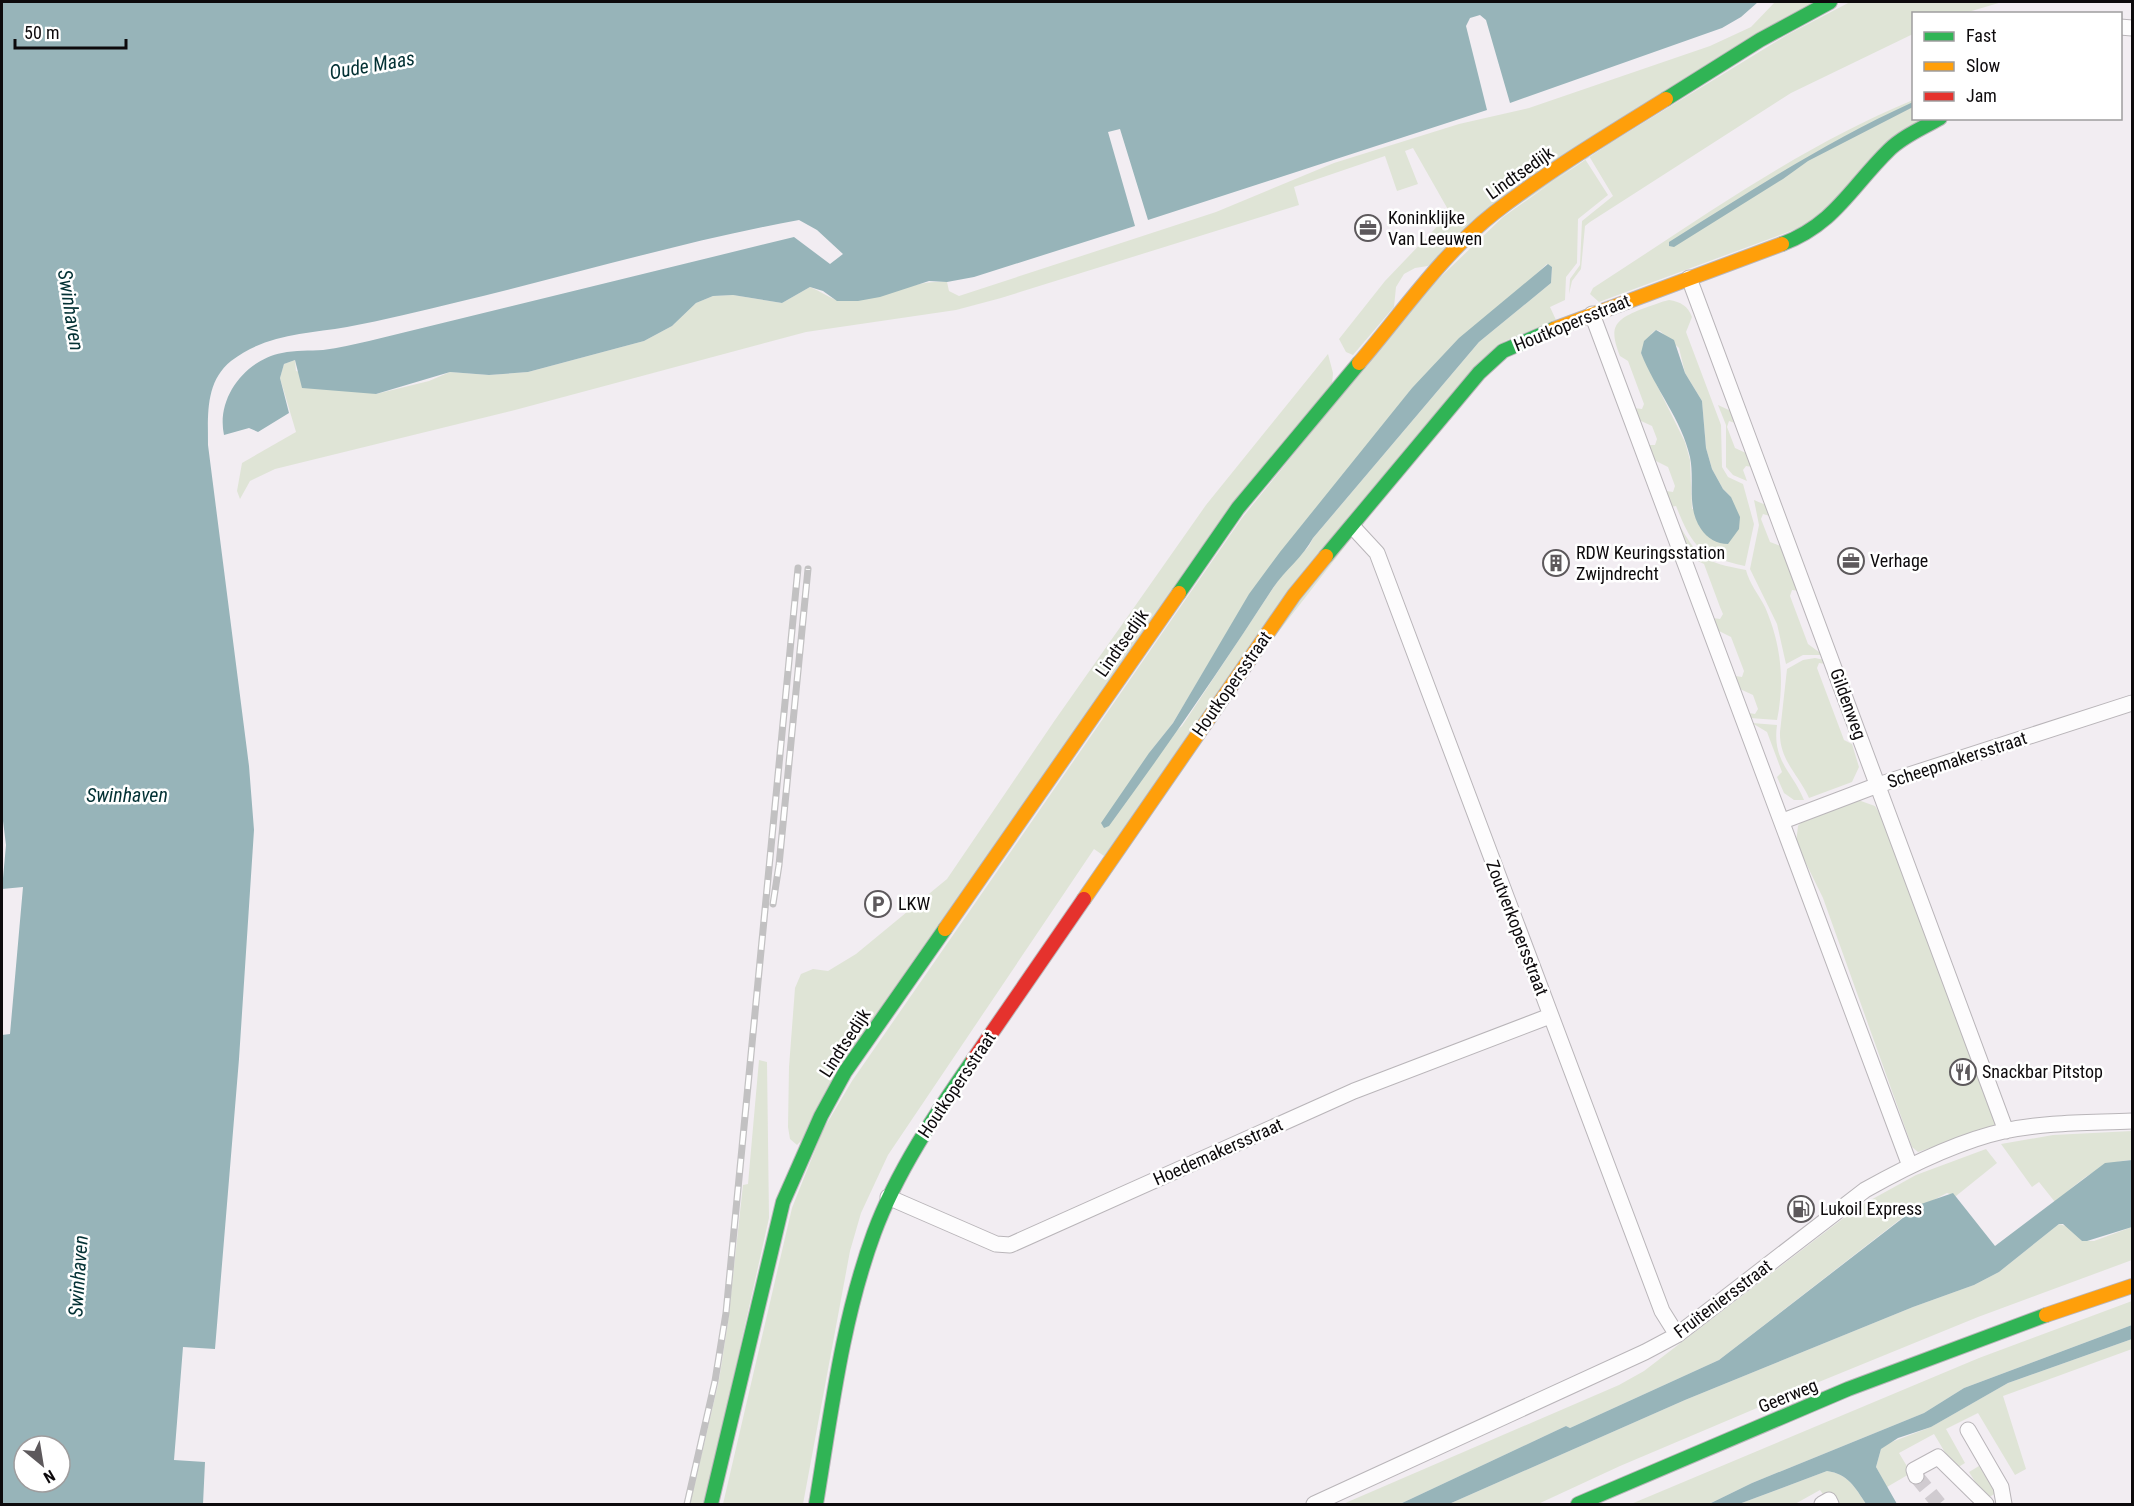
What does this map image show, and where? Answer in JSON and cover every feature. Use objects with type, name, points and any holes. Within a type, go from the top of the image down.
[{"type":"street","name":"Lindtsedijk","points":[[711,1504],[783,1202],[821,1116],[845,1072],[1238,508],[1419,288],[1486,219],[1582,151],[1760,40],[1830,2]]},
{"type":"street","name":"Houtkopersstraat","points":[[816,1504],[852,1306],[868,1247],[888,1197],[933,1118],[1287,605],[1479,374],[1503,351],[1592,314],[1801,237],[1821,226],[1840,210],[1889,151],[1902,140],[1937,120]]},
{"type":"street","name":"Gildenweg","points":[[1689,278],[2006,1131]]},
{"type":"street","points":[[1592,314],[1910,1166]]},
{"type":"street","name":"Zoutverkopersstraat","points":[[1352,526],[1377,553],[1662,1311],[1677,1335]]},
{"type":"street","name":"Scheepmakersstraat","points":[[1783,821],[1878,785],[2133,703]]},
{"type":"street","name":"Hoedemakersstraat","points":[[888,1197],[996,1244],[1010,1245],[1354,1090],[1550,1017]]},
{"type":"street","name":"Fruiteniersstraat","points":[[1314,1504],[1645,1353],[1677,1335],[1865,1190],[1910,1166],[1986,1135],[2038,1126],[2133,1121]]},
{"type":"street","name":"Geerweg","points":[[2013,1326],[2095,1286],[2133,1272]]},
{"type":"street","name":"Geerweg","points":[[1578,1504],[1789,1414],[2013,1326],[2133,1286]]},
{"type":"street","points":[[1968,1430],[2001,1487],[2004,1504]]},
{"type":"street","points":[[1915,1473],[1938,1457],[1986,1504]]},
{"type":"shaded area","points":[[1775,2],[1819,2],[1428,266],[1415,268],[1404,274],[1396,287],[1394,307],[1353,355],[1346,352],[1339,339],[1385,281],[1450,213],[1413,148],[1405,151],[1418,184],[1397,191],[1385,156],[1294,187],[1299,205],[1001,298],[956,310],[806,332],[515,410],[275,469],[250,481],[240,499],[237,491],[242,463],[296,432],[280,378],[284,364],[295,360],[296,371],[376,394],[429,381],[450,372],[489,375],[528,372],[644,341],[672,326],[696,303],[713,296],[733,295],[782,303],[810,287],[840,301],[854,301],[920,284],[947,282],[949,291],[959,296],[1216,212],[1334,163],[1459,124],[1529,108],[1710,46],[1751,27]]},
{"type":"shaded area","points":[[1850,2],[2002,2],[1968,12],[1912,12],[1912,34],[1791,93],[1590,222],[1585,226],[1581,269],[1572,281],[1569,294],[1570,279],[1580,265],[1582,221],[1613,196],[1589,156],[1787,35]]},
{"type":"shaded area","points":[[1912,100],[1912,120],[1920,120],[1843,195],[1807,225],[1599,302],[1590,294],[1593,288],[1749,186],[1871,119]]},
{"type":"shaded area","points":[[1585,159],[1608,195],[1578,219],[1577,263],[1566,277],[1565,300],[1550,307],[1556,320],[1505,341],[1104,856],[1094,849],[888,1155],[861,1213],[850,1251],[803,1504],[723,1504],[792,1208],[823,1130],[852,1081],[1242,518],[1425,292],[1503,217]],"holes":[[[1547,264],[1552,267],[1551,283],[1479,342],[1313,538],[1309,546],[1281,576],[1182,726],[1149,753],[1173,723],[1228,631],[1412,388]]]},
{"type":"shaded area","points":[[1669,300],[1684,305],[1692,317],[1686,332],[1721,425],[1722,467],[1728,477],[1743,484],[1754,524],[1745,566],[1708,554],[1693,541],[1676,506],[1671,507],[1666,491],[1673,492],[1675,486],[1668,467],[1654,460],[1648,445],[1655,445],[1657,439],[1652,426],[1639,420],[1634,408],[1642,409],[1644,404],[1628,361],[1620,356],[1614,332],[1619,321],[1625,317]],"holes":[[[1656,330],[1679,348],[1685,373],[1702,401],[1706,448],[1712,469],[1723,489],[1731,497],[1692,509],[1690,460],[1685,442],[1641,353],[1652,333]]]},
{"type":"shaded area","points":[[1328,354],[1333,373],[1332,385],[805,1137],[797,1145],[790,1139],[788,1127],[789,1067],[795,988],[801,974],[813,969],[828,971],[856,954],[947,879],[1206,505]]},
{"type":"shaded area","points":[[1718,405],[1731,411],[1735,423],[1729,421],[1727,427],[1735,448],[1748,454],[1752,467],[1746,466],[1743,470],[1747,481],[1733,475],[1726,467],[1726,425]]},
{"type":"shaded area","points":[[1754,500],[1768,506],[1770,516],[1763,514],[1761,519],[1770,542],[1783,547],[1799,591],[1792,590],[1790,596],[1808,644],[1823,655],[1803,655],[1786,664],[1777,624],[1750,569],[1759,525]]},
{"type":"shaded area","points":[[1677,521],[1691,543],[1703,556],[1720,564],[1746,570],[1765,607],[1775,635],[1780,663],[1781,691],[1777,720],[1750,718],[1749,713],[1755,714],[1758,709],[1753,695],[1740,689],[1735,676],[1742,677],[1744,671],[1731,637],[1717,630],[1713,618],[1720,619],[1723,614],[1704,564],[1690,557]]},
{"type":"shaded area","points":[[1815,658],[1825,660],[1826,664],[1819,663],[1817,668],[1844,740],[1852,744],[1859,767],[1852,782],[1809,798],[1786,759],[1780,732],[1787,669],[1803,660]]},
{"type":"shaded area","points":[[1752,723],[1777,725],[1777,748],[1780,757],[1804,800],[1794,800],[1784,793],[1777,777],[1782,772],[1767,732]]},
{"type":"shaded area","points":[[1858,800],[1875,806],[1883,819],[1999,1125],[1918,1152],[1912,1147],[1823,898],[1796,843],[1798,826],[1804,819]]},
{"type":"shaded area","points":[[759,1060],[767,1062],[769,1218],[705,1504],[690,1504],[719,1380],[728,1322],[743,1185],[748,1184]]},
{"type":"shaded area","points":[[2132,1131],[2132,1160],[2109,1164],[2090,1174],[2055,1202],[2039,1182],[2032,1187],[2001,1144],[2053,1135]]},
{"type":"shaded area","points":[[1986,1149],[1997,1163],[1956,1196],[1947,1193],[1907,1214],[1719,1360],[1570,1428],[1566,1426],[1400,1504],[1343,1504],[1619,1385],[1644,1371],[1858,1207],[1916,1175]]},
{"type":"shaded area","points":[[2059,1224],[2069,1227],[2082,1241],[2094,1241],[2132,1227],[2132,1260],[1978,1317],[1809,1386],[1620,1466],[1538,1504],[1449,1504],[1685,1400],[1913,1307],[1974,1285],[1999,1272]]},
{"type":"shaded area","points":[[2132,1301],[2132,1325],[1964,1388],[1924,1413],[1752,1483],[1709,1504],[1631,1504],[1979,1358]]},
{"type":"shaded area","points":[[2132,1339],[2132,1349],[2003,1396],[2026,1469],[2015,1475],[1978,1413],[1946,1429],[1965,1463],[1955,1469],[1934,1434],[1899,1453],[1911,1473],[1887,1487],[1876,1467],[1881,1449],[1889,1443],[1931,1427],[2008,1383]]},
{"type":"shaded area","points":[[1979,1466],[1996,1493],[1986,1499],[1969,1472]]},
{"type":"shaded area","points":[[1827,1471],[1846,1478],[1866,1504],[1830,1504],[1820,1490],[1795,1504],[1739,1504]]},
{"type":"water","points":[[2,2],[1758,2],[1741,17],[1722,28],[1510,103],[1486,20],[1480,15],[1470,18],[1466,26],[1487,110],[1148,220],[1120,129],[1108,132],[1135,226],[974,277],[947,282],[929,281],[880,297],[858,301],[837,301],[823,291],[810,287],[782,303],[733,295],[713,296],[696,303],[672,326],[644,341],[528,372],[489,375],[450,372],[376,394],[302,388],[295,360],[284,364],[280,378],[289,413],[258,432],[249,428],[224,435],[224,408],[229,395],[245,372],[269,357],[287,352],[323,350],[369,341],[794,237],[830,264],[843,254],[817,230],[799,220],[671,248],[402,315],[347,327],[287,336],[258,345],[231,361],[216,379],[212,389],[208,411],[208,445],[249,766],[254,830],[239,1059],[215,1349],[183,1347],[174,1460],[205,1462],[203,1504],[2,1504],[2,1035],[10,1034],[23,887],[2,889],[6,845],[2,813]]},
{"type":"water","points":[[1912,102],[1912,108],[1808,161],[1674,247],[1669,246],[1669,242],[1789,168]]},
{"type":"water","points":[[1548,264],[1552,267],[1551,283],[1479,342],[1278,581],[1172,738],[1109,826],[1104,828],[1101,823],[1149,753],[1173,723],[1249,594],[1280,552],[1412,388],[1459,338]]},
{"type":"water","points":[[1656,330],[1674,340],[1685,373],[1702,401],[1706,448],[1712,469],[1723,489],[1731,497],[1740,517],[1739,529],[1728,544],[1709,538],[1696,521],[1692,503],[1690,457],[1686,443],[1641,353],[1644,341]]},
{"type":"water","points":[[2132,1160],[2132,1227],[2082,1241],[2063,1224],[2059,1224],[1999,1272],[1974,1285],[1913,1307],[1685,1400],[1449,1504],[1400,1504],[1566,1426],[1570,1428],[1719,1360],[1921,1204],[1953,1193],[1995,1246],[2105,1163]]},
{"type":"water","points":[[2132,1325],[2132,1339],[2008,1383],[1931,1427],[1898,1438],[1881,1449],[1876,1467],[1897,1504],[1866,1504],[1846,1478],[1827,1471],[1739,1504],[1709,1504],[1752,1483],[1924,1413],[1964,1388]]},
{"type":"tunnel","points":[[1916,1476],[1939,1504]]},
{"type":"railway","points":[[687,1504],[715,1381],[726,1313],[798,568]]},
{"type":"railway","points":[[773,904],[779,865],[808,569]]},
{"type":"traffic: fast","points":[[1666,99],[1760,40],[1830,2]]},
{"type":"traffic: fast","points":[[1782,244],[1816,226],[1841,203],[1895,145],[1936,120]]},
{"type":"traffic: fast","points":[[1326,556],[1479,373],[1503,351],[1554,329]]},
{"type":"traffic: fast","points":[[1179,593],[1238,508],[1359,363]]},
{"type":"traffic: fast","points":[[711,1504],[783,1202],[821,1116],[845,1072],[945,929]]},
{"type":"traffic: fast","points":[[816,1504],[846,1333],[874,1233],[905,1166],[973,1060]]},
{"type":"traffic: fast","points":[[1578,1504],[1848,1389],[2046,1315]]},
{"type":"traffic: slow","points":[[1359,363],[1440,265],[1475,229],[1557,168],[1666,99]]},
{"type":"traffic: slow","points":[[1554,329],[1782,244]]},
{"type":"traffic: slow","points":[[1084,899],[1294,595],[1326,556]]},
{"type":"traffic: slow","points":[[945,929],[1179,593]]},
{"type":"traffic: slow","points":[[2046,1315],[2132,1286]]},
{"type":"traffic: jam","points":[[973,1060],[1084,899]]},
{"type":"place","name":"Koninklijke Van Leeuwen","points":[[1368,228]]},
{"type":"place","name":"Verhage","points":[[1851,561]]},
{"type":"place","name":"RDW Keuringsstation Zwijndrecht","points":[[1556,563]]},
{"type":"place","name":"LKW","points":[[878,904]]},
{"type":"place","name":"Snackbar Pitstop","points":[[1963,1072]]},
{"type":"place","name":"Lukoil Express","points":[[1801,1209]]},
{"type":"water label","name":"Oude Maas","points":[[372,65]]},
{"type":"water label","name":"Swinhaven","points":[[71,310]]},
{"type":"water label","name":"Swinhaven","points":[[127,795]]},
{"type":"water label","name":"Swinhaven","points":[[78,1276]]}]
